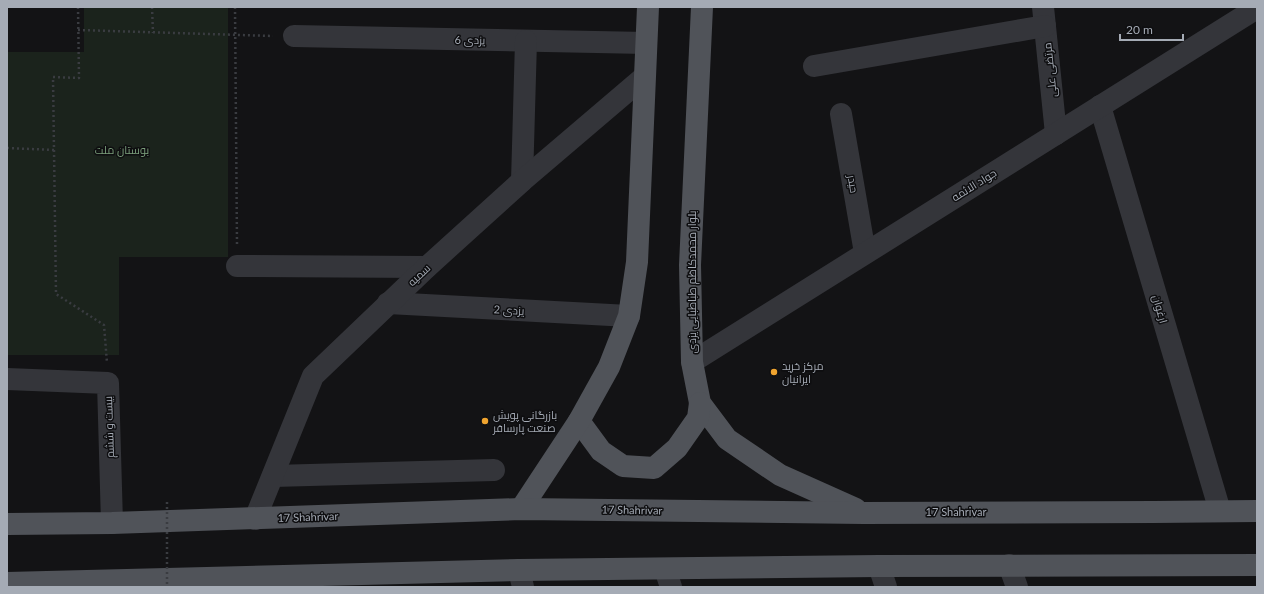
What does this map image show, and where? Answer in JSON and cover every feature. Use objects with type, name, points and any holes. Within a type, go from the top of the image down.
[{"type":"main road","points":[[520,509],[579,421],[609,367],[629,316],[637,262],[648,7]]},
{"type":"main road","name":"بلوار محمدکاظم طباطبایی یزدی","points":[[702,7],[690,265],[692,362],[700,403],[727,439],[780,475],[864,512]]},
{"type":"main road","points":[[579,421],[601,451],[623,466],[654,468],[677,448],[698,418],[700,403]]},
{"type":"main road","name":"17 Shahrivar","points":[[7,524],[255,519],[520,509],[864,512],[1257,511]]},
{"type":"main road","points":[[7,583],[668,578],[879,566],[1257,565]]},
{"type":"street","name":"جواد الائمه","points":[[692,362],[1257,8]]},
{"type":"street","points":[[814,66],[1044,16]]},
{"type":"street","name":"مرتضی علی","points":[[1044,16],[1056,134]]},
{"type":"street","name":"یزدی 6","points":[[294,36],[646,43]]},
{"type":"street","points":[[522,181],[526,41]]},
{"type":"street","name":"سمیه","points":[[255,519],[313,376],[388,303],[522,181],[644,77]]},
{"type":"street","name":"ارغوان","points":[[1100,106],[1220,511]]},
{"type":"street","name":"حیدر","points":[[841,114],[865,253]]},
{"type":"street","points":[[237,266],[427,267]]},
{"type":"street","name":"یزدی 2","points":[[388,303],[629,316]]},
{"type":"street","name":"بیست و ششم","points":[[7,379],[108,383],[112,523]]},
{"type":"street","points":[[272,476],[494,470]]},
{"type":"street","points":[[1010,565],[1017,587]]},
{"type":"street","points":[[879,566],[886,587]]},
{"type":"path","points":[[78,7],[79,78],[54,77],[56,294],[104,326],[108,383]]},
{"type":"path","points":[[152,7],[152,32]]},
{"type":"path","points":[[235,7],[237,266]]},
{"type":"path","points":[[78,30],[294,36]]},
{"type":"path","points":[[7,148],[54,150]]},
{"type":"path","points":[[167,502],[167,587]]},
{"type":"green space","name":"بوستان ملت","points":[[84,7],[228,7],[228,257],[119,257],[119,355],[7,355],[7,52],[84,52]]},
{"type":"place","name":"مرکز خرید ایرانیان","points":[[774,372]]},
{"type":"place","name":"بازرگانی پویش صنعت پارسافر","points":[[485,421]]}]
